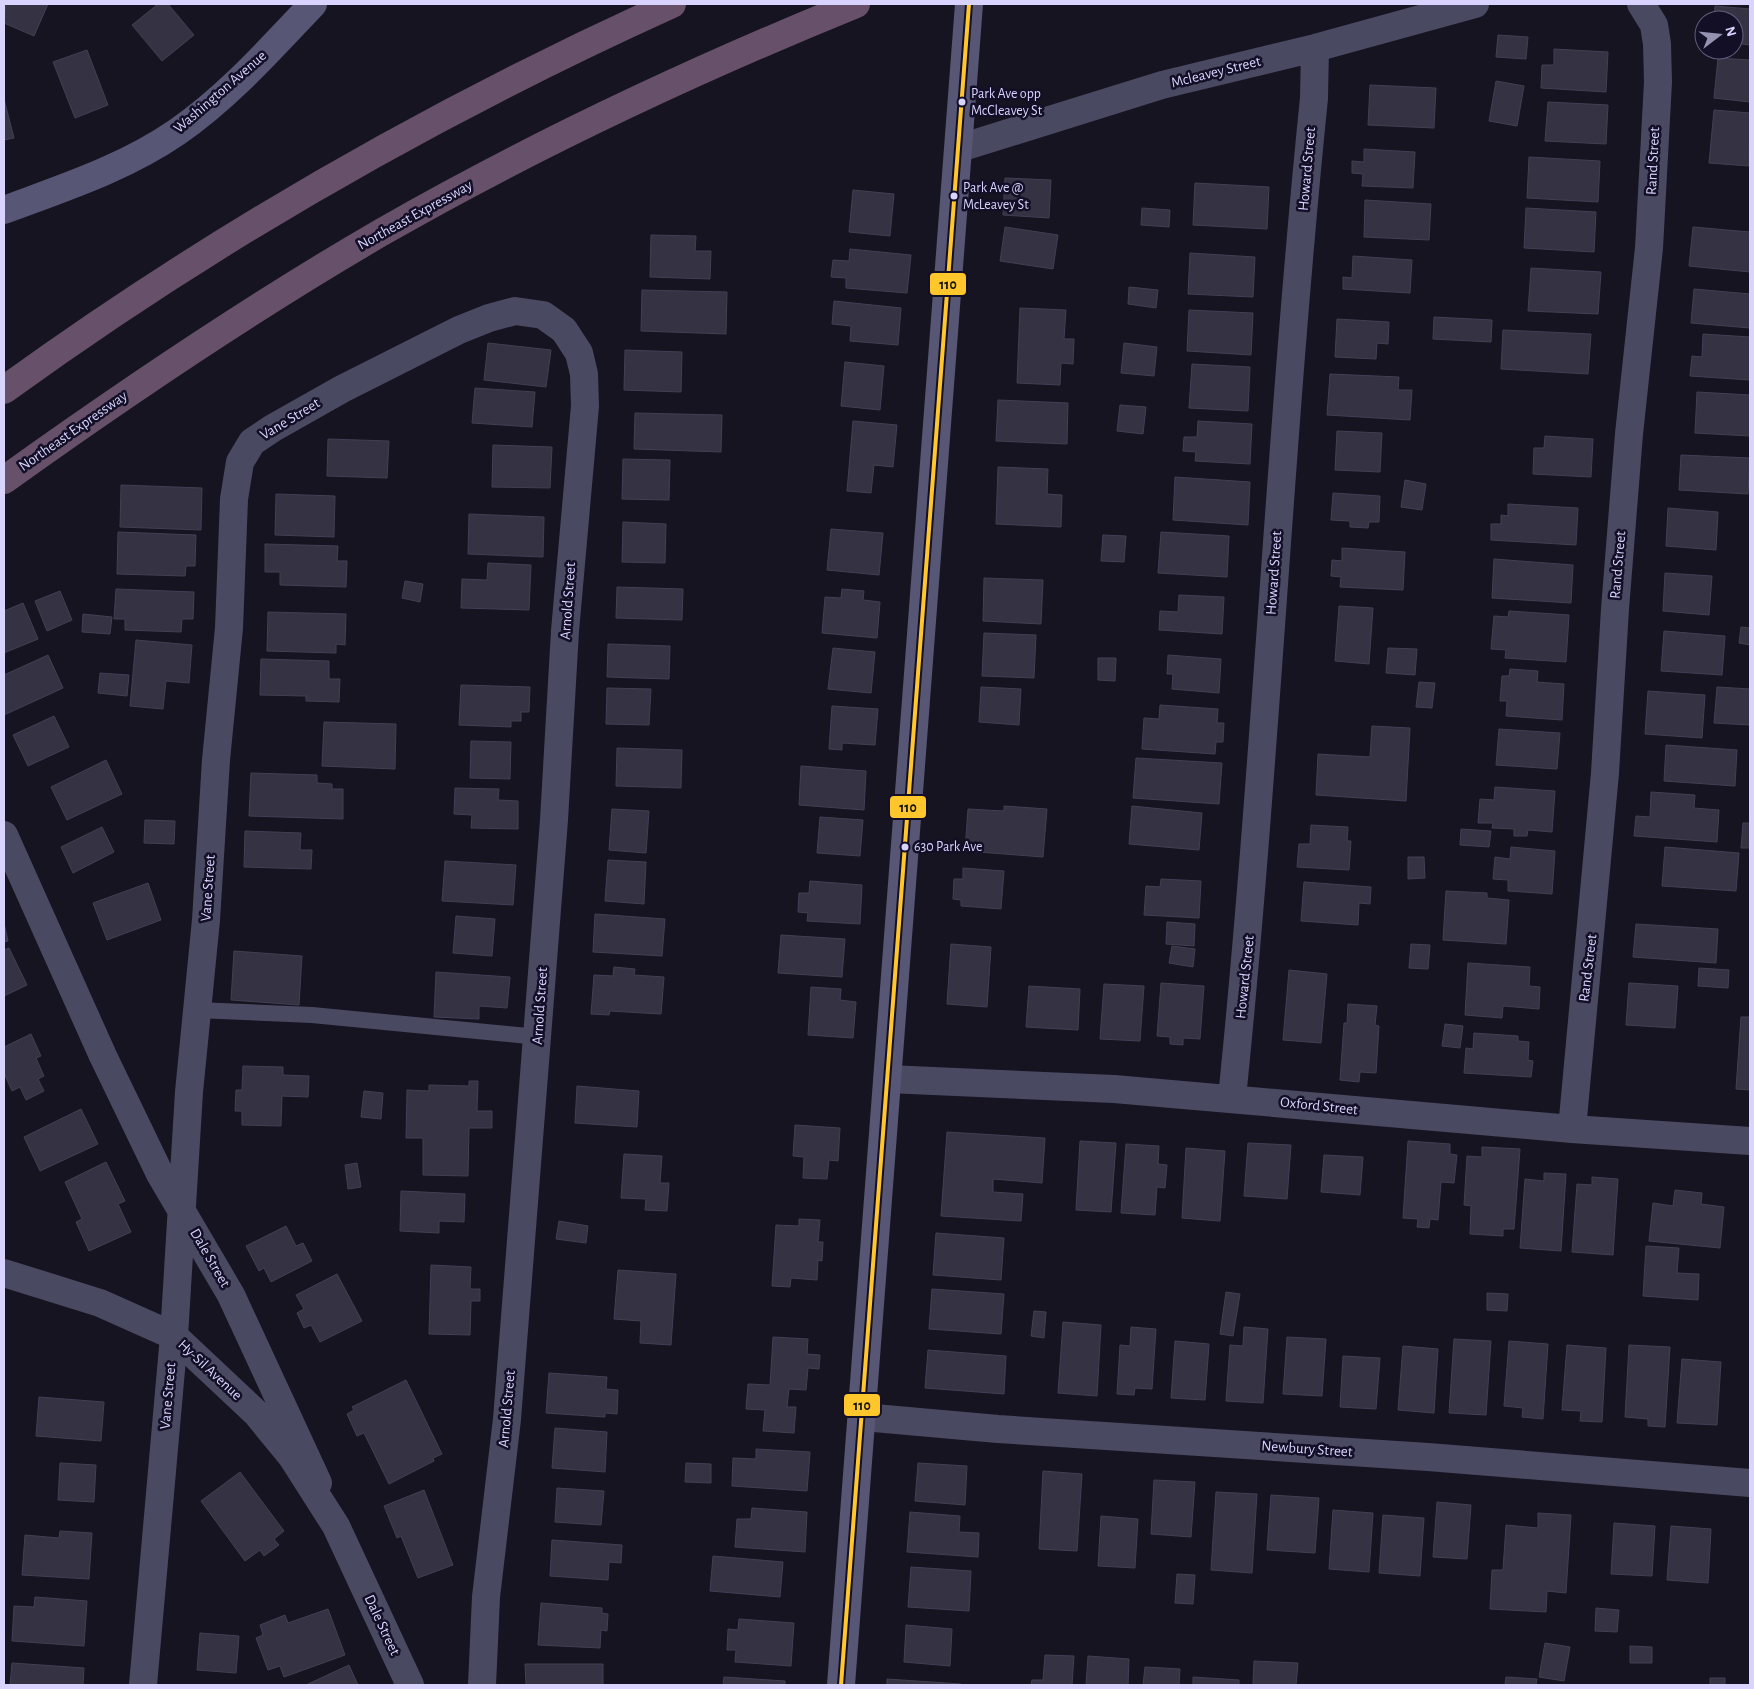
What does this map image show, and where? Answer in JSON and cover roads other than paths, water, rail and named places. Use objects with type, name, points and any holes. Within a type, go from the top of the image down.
[{"type":"highway","points":[[4,390],[132,302],[333,178],[434,121],[535,69],[672,4]]},
{"type":"highway","name":"Northeast Expressway","points":[[4,480],[189,351],[383,232],[584,126],[690,75],[856,4]]},
{"type":"main road","name":"Washington Avenue","points":[[4,210],[131,159],[178,132],[267,53],[313,4]]},
{"type":"main road","points":[[842,1685],[849,1572],[864,1417],[969,12]]},
{"type":"street","name":"Mcleavey Street","points":[[960,148],[1162,86],[1315,48],[1475,4]]},
{"type":"street","name":"Rand Street","points":[[1572,1129],[1605,773],[1615,609],[1629,434],[1649,248],[1658,82],[1658,44],[1654,25],[1641,4]]},
{"type":"street","name":"Howard Street","points":[[1232,1098],[1249,934],[1277,538],[1314,98],[1315,48]]},
{"type":"street","name":"Vane Street","points":[[143,1685],[174,1336],[189,1092],[206,920],[216,760],[229,628],[234,499],[240,462],[252,442],[273,428],[342,389],[489,318],[515,311],[543,315],[564,330]]},
{"type":"street","name":"Arnold Street","points":[[482,1685],[486,1597],[507,1419],[538,1037],[565,631],[585,406],[584,374],[579,353],[564,330]]},
{"type":"street","name":"Dale Street","points":[[4,835],[103,1056],[160,1174],[231,1295],[296,1432],[336,1526],[410,1685]]},
{"type":"street","name":"Oxford Street","points":[[888,1079],[1038,1084],[1232,1098],[1572,1129],[1750,1141]]},
{"type":"street","name":"Hy-Sil Avenue","points":[[4,1273],[100,1304],[174,1336],[256,1413],[292,1456],[336,1526]]},
{"type":"street","name":"Newbury Street","points":[[864,1417],[998,1429],[1428,1457],[1750,1483]]},
{"type":"lane","points":[[197,1010],[312,1015],[538,1037]]},
{"type":"place","name":"Park Ave opp McCleavey St","points":[[962,102]]},
{"type":"place","name":"Park Ave @ McLeavey St","points":[[954,196]]},
{"type":"place","name":"630 Park Ave","points":[[905,847]]}]
